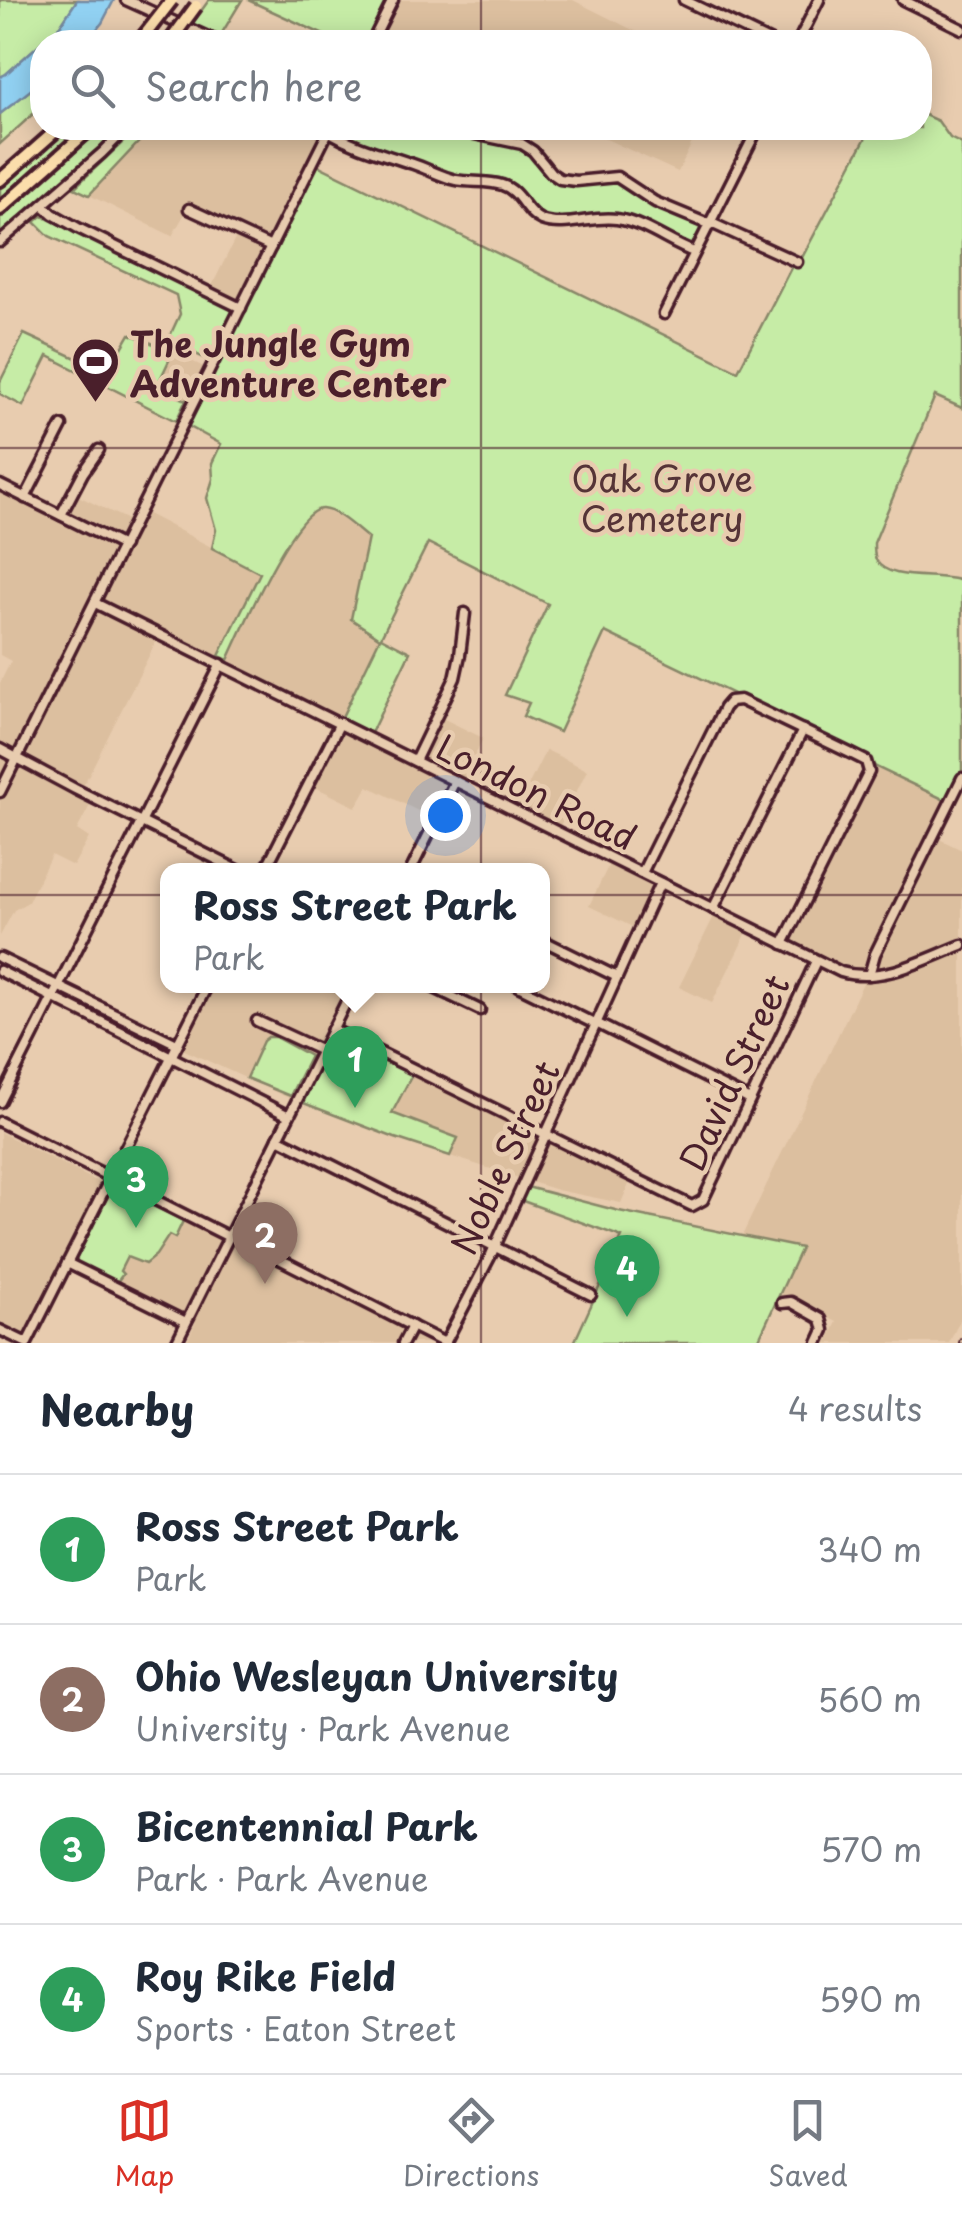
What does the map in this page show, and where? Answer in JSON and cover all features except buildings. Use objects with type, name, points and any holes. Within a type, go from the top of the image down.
[{"type":"highway","points":[[149,30],[173,0]]},
{"type":"highway","points":[[178,30],[198,3]]},
{"type":"highway","points":[[0,180],[45,140]]},
{"type":"highway","points":[[0,209],[78,140]]},
{"type":"street","points":[[126,0],[138,2],[185,30]]},
{"type":"street","points":[[378,30],[393,0]]},
{"type":"street","points":[[684,0],[746,30]]},
{"type":"street","points":[[804,30],[820,0]]},
{"type":"street","points":[[903,0],[962,29]]},
{"type":"street","points":[[0,242],[114,140]]},
{"type":"street","points":[[0,792],[324,140]]},
{"type":"street","points":[[346,140],[364,150],[449,178],[508,187],[543,220],[621,220],[694,252]]},
{"type":"street","points":[[503,140],[533,151],[560,179],[617,178],[655,202],[796,262]]},
{"type":"street","points":[[664,314],[752,140]]},
{"type":"street","points":[[43,205],[78,228],[241,308]]},
{"type":"street","points":[[189,209],[271,247]]},
{"type":"street","points":[[26,498],[62,426]]},
{"type":"street","points":[[61,515],[99,450]]},
{"type":"street","points":[[0,485],[123,546]]},
{"type":"street","name":"London Road","points":[[95,603],[782,944],[848,974],[869,976]]},
{"type":"street","points":[[415,761],[455,678],[466,614]]},
{"type":"street","points":[[0,1102],[221,664]]},
{"type":"street","points":[[642,874],[724,708],[733,700],[866,761],[868,775],[782,944]]},
{"type":"street","points":[[268,863],[340,723]]},
{"type":"street","points":[[713,909],[803,730]]},
{"type":"street","points":[[0,749],[224,863]]},
{"type":"street","points":[[962,778],[876,954],[869,976],[962,946]]},
{"type":"street","points":[[414,863],[455,782]]},
{"type":"street","name":"Noble Street","points":[[445,1343],[494,1247],[660,883]]},
{"type":"street","points":[[550,944],[617,976]]},
{"type":"street","points":[[0,958],[177,1044]]},
{"type":"street","name":"David Street","points":[[546,1135],[685,1204],[698,1205],[816,960]]},
{"type":"street","points":[[0,971],[289,1116]]},
{"type":"street","points":[[0,1330],[26,1343],[203,993]]},
{"type":"street","points":[[176,1343],[350,993]]},
{"type":"street","points":[[445,993],[480,1010]]},
{"type":"street","points":[[532,993],[750,1100]]},
{"type":"street","points":[[257,1020],[322,1051]]},
{"type":"street","points":[[332,1028],[546,1135]]},
{"type":"street","points":[[0,1122],[445,1343]]},
{"type":"street","points":[[278,1138],[591,1296]]},
{"type":"street","points":[[67,1263],[186,1322]]},
{"type":"street","points":[[782,1302],[791,1302],[822,1319],[824,1330],[818,1343]]},
{"type":"street","points":[[402,1343],[412,1326]]},
{"type":"shaded area","points":[[389,0],[573,0],[633,30],[373,30]]},
{"type":"shaded area","points":[[141,140],[329,140],[243,313],[207,296],[237,235],[187,210],[172,236],[89,195]]},
{"type":"shaded area","points":[[608,140],[693,140],[678,172]]},
{"type":"shaded area","points":[[173,352],[214,372],[199,405],[157,386]]},
{"type":"shaded area","points":[[0,487],[57,515],[70,492],[136,524],[142,511],[261,573],[219,656],[162,630],[83,786],[96,794],[77,830],[89,838],[73,866],[51,855],[28,902],[14,910],[0,936],[0,683],[11,661],[0,655]]},
{"type":"shaded area","points":[[322,509],[340,517],[368,539],[360,571],[380,638],[341,719],[228,660],[284,545],[310,512]]},
{"type":"shaded area","points":[[438,716],[483,738],[463,780],[478,788],[452,839],[428,827],[432,818],[368,786],[356,807],[313,786],[345,721],[417,757]]},
{"type":"shaded area","points":[[546,750],[587,770],[559,828],[517,808]]},
{"type":"shaded area","points":[[876,767],[947,801],[931,835],[962,850],[962,1316],[949,1343],[827,1343],[837,1322],[781,1294],[801,1248],[742,1236],[864,981],[787,943]]},
{"type":"shaded area","points":[[614,854],[666,880],[641,931],[589,906]]},
{"type":"shaded area","points":[[718,908],[751,924],[712,1003],[679,987]]},
{"type":"shaded area","points":[[208,993],[346,993],[293,1100],[180,1048]]},
{"type":"shaded area","points":[[413,1073],[630,1182],[621,1203],[557,1190],[450,1156],[457,1138],[392,1113]]},
{"type":"shaded area","points":[[0,1132],[100,1183],[22,1343],[0,1333]]},
{"type":"shaded area","points":[[183,1221],[433,1343],[186,1343],[196,1322],[117,1282],[127,1256],[156,1255],[169,1235],[175,1237]]},
{"type":"green space","points":[[0,0],[77,0],[56,30],[30,30],[30,53],[0,77]]},
{"type":"green space","points":[[209,0],[242,0],[224,30],[202,30],[191,25]]},
{"type":"green space","points":[[248,0],[389,0],[373,30],[313,30]]},
{"type":"green space","points":[[30,90],[30,117],[0,144],[0,114]]},
{"type":"green space","name":"Oak Grove Cemetery","points":[[932,118],[950,138],[962,144],[962,408],[935,396],[874,543],[876,560],[892,572],[962,581],[962,771],[947,801],[605,632],[559,732],[523,716],[529,703],[505,695],[548,604],[428,543],[381,637],[410,652],[371,733],[341,719],[380,638],[351,619],[368,538],[328,510],[310,514],[297,528],[269,574],[228,660],[219,656],[260,573],[212,548],[216,530],[207,498],[213,479],[212,463],[221,444],[188,426],[317,165],[738,371],[792,266],[797,267],[865,140],[932,140]]},
{"type":"green space","points":[[53,140],[71,140],[0,203],[0,187]]},
{"type":"green space","points":[[87,140],[109,140],[0,238],[0,217]]},
{"type":"green space","points":[[125,140],[141,140],[89,195],[74,188]]},
{"type":"green space","points":[[354,140],[490,140],[513,145],[534,156],[553,178],[615,180],[702,228],[690,246],[678,245],[615,217],[545,219],[533,211],[516,189],[450,176]]},
{"type":"green space","points":[[42,216],[234,309],[210,357],[206,359],[168,340],[180,314],[176,295],[49,236],[35,222]]},
{"type":"green space","points":[[24,334],[102,370],[112,365],[130,334],[173,352],[157,386],[186,400],[176,421],[48,356],[23,406],[0,394],[0,382]]},
{"type":"green space","points":[[268,1037],[310,1056],[290,1096],[246,1078]]},
{"type":"green space","points":[[374,1052],[413,1073],[392,1113],[458,1138],[450,1156],[301,1102],[320,1065],[358,1084]]},
{"type":"green space","points":[[113,1186],[183,1221],[175,1238],[169,1235],[145,1264],[127,1257],[117,1282],[75,1262]]},
{"type":"green space","points":[[527,1187],[619,1211],[801,1248],[757,1343],[574,1343],[622,1237],[520,1200]]},
{"type":"water","points":[[77,0],[114,0],[96,30],[56,30]]},
{"type":"water","points":[[30,53],[30,90],[0,114],[0,77]]},
{"type":"place","name":"The Jungle Gym Adventure Center","points":[[95,404]]},
{"type":"place","name":"Ross Street Park","points":[[355,1108]]},
{"type":"place","name":"Bicentennial Park","points":[[136,1228]]},
{"type":"place","name":"Ohio Wesleyan University","points":[[265,1284]]},
{"type":"place","name":"Roy Rike Field","points":[[627,1317]]}]
